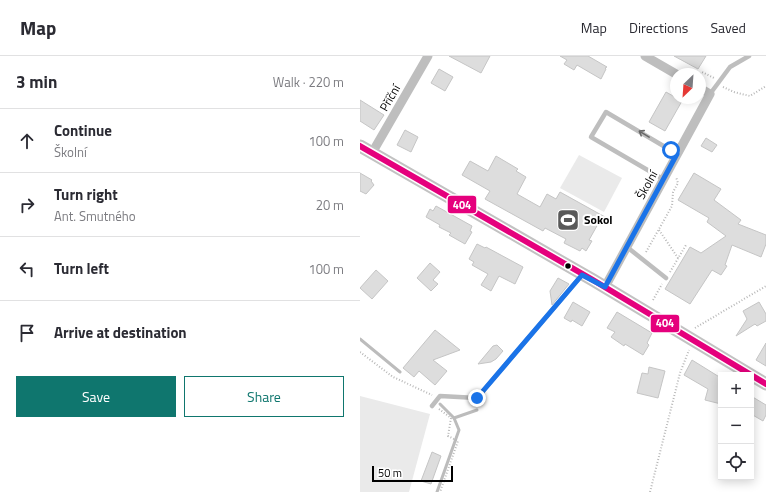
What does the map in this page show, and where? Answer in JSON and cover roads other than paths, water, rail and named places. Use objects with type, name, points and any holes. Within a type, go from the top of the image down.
[{"type":"street","name":"Příční","points":[[372,153],[428,56]]},
{"type":"street","points":[[646,56],[670,70]]},
{"type":"street","points":[[706,92],[710,94]]},
{"type":"street","name":"Školní","points":[[605,287],[710,94]]},
{"type":"street","points":[[360,146],[605,287],[766,384]]},
{"type":"lane","points":[[710,94],[730,67],[748,56]]},
{"type":"lane","points":[[663,179],[591,137],[606,112],[677,154]]},
{"type":"lane","points":[[626,247],[666,278]]},
{"type":"lane","points":[[432,406],[440,396],[477,398],[582,275]]},
{"type":"waterway","points":[[360,339],[400,372]]},
{"type":"waterway","points":[[440,404],[454,418],[477,410]]},
{"type":"waterway","points":[[437,492],[459,430],[454,418]]},
{"type":"place","name":"Sokol","points":[[568,220]]}]
